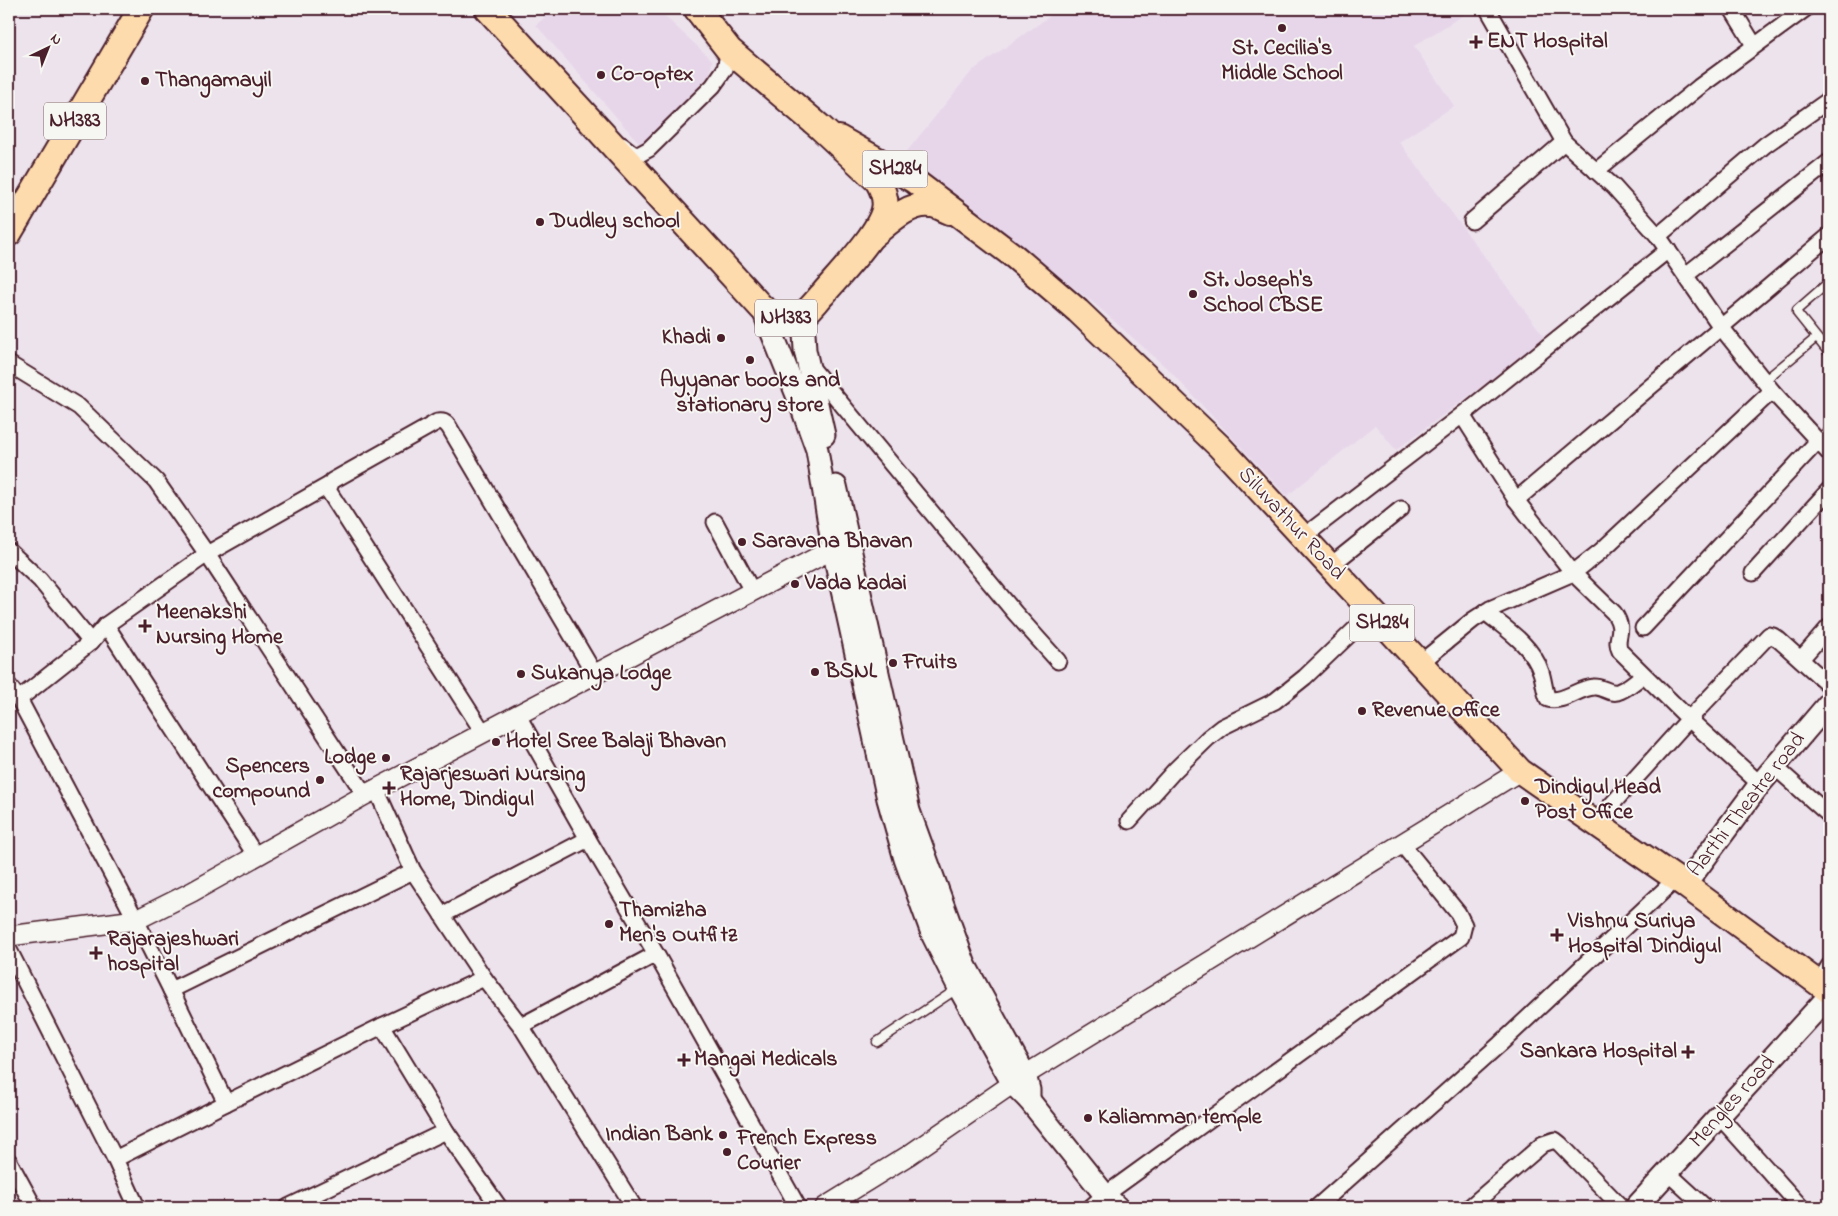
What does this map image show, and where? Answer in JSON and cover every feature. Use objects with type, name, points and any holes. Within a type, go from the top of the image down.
[{"type":"highway","name":"NH383","points":[[9,232],[141,9]]},
{"type":"highway","name":"NH383","points":[[488,9],[762,308],[776,317],[788,318],[803,315],[858,254],[880,222],[885,206],[882,190],[878,181],[820,127],[728,50],[697,9]]},
{"type":"main road","name":"Siluvathur Road","points":[[820,127],[913,180],[1014,256],[1078,311],[1219,446],[1520,771],[1827,984]]},
{"type":"main road","name":"Siluvathur Road","points":[[867,241],[897,217],[917,205],[933,205],[965,219]]},
{"type":"main road","points":[[762,308],[817,450],[833,549],[886,751],[965,964],[1029,1100],[1104,1203]]},
{"type":"main road","points":[[803,315],[805,350],[886,751],[888,799],[905,859],[934,936],[959,988],[1019,1080]]},
{"type":"main road","name":"Aarthi Theatre road","points":[[1680,882],[1774,766],[1829,703]]},
{"type":"main road","name":"Mengles road","points":[[1636,1207],[1720,1116],[1827,984]]},
{"type":"street","points":[[1491,9],[1489,10],[1564,142],[1614,187],[1658,236],[1721,327],[1768,386],[1824,436],[1829,453]]},
{"type":"street","points":[[1732,9],[1754,45]]},
{"type":"street","points":[[1596,171],[1699,87],[1805,9]]},
{"type":"street","points":[[558,85],[581,101],[626,148],[638,155],[649,149],[713,86],[725,69],[728,50]]},
{"type":"street","points":[[1658,236],[1765,145],[1829,100]]},
{"type":"street","points":[[1472,221],[1564,142]]},
{"type":"street","points":[[1686,275],[1829,162]]},
{"type":"street","points":[[1516,500],[1829,236]]},
{"type":"street","points":[[1303,537],[1462,415],[1668,250]]},
{"type":"street","points":[[808,363],[1015,613],[1058,661]]},
{"type":"street","points":[[9,364],[79,407],[156,481],[370,792],[413,871],[484,978],[521,1026],[634,1207]]},
{"type":"street","points":[[1420,663],[1485,612],[1573,572],[1601,551],[1768,386]]},
{"type":"street","points":[[1462,415],[1516,500],[1573,572],[1619,620],[1621,629],[1618,647],[1623,655],[1643,676],[1760,784]]},
{"type":"street","points":[[19,699],[91,642],[106,625],[207,554],[437,422],[445,422],[594,673]]},
{"type":"street","points":[[1643,628],[1824,436]]},
{"type":"street","points":[[329,485],[330,495],[483,732]]},
{"type":"street","points":[[1753,572],[1829,490]]},
{"type":"street","points":[[1330,566],[1401,509]]},
{"type":"street","points":[[715,522],[752,591]]},
{"type":"street","points":[[9,936],[136,920],[192,892],[370,792],[833,549]]},
{"type":"street","points":[[9,552],[40,580],[91,642]]},
{"type":"street","points":[[1129,821],[1175,770],[1208,738],[1222,727],[1275,702],[1305,677],[1373,612]]},
{"type":"street","points":[[1485,612],[1515,636],[1532,654],[1541,672],[1548,699],[1555,700],[1590,687],[1597,687],[1614,693],[1620,692],[1643,676]]},
{"type":"street","points":[[106,625],[256,856]]},
{"type":"street","points":[[1801,659],[1829,627]]},
{"type":"street","points":[[1595,823],[1689,719],[1769,635],[1779,640],[1829,685]]},
{"type":"street","points":[[9,686],[19,699],[136,920],[226,1103]]},
{"type":"street","points":[[517,714],[656,954],[798,1207]]},
{"type":"street","points":[[1774,766],[1829,815]]},
{"type":"street","points":[[825,1207],[909,1155],[1019,1080],[1520,771]]},
{"type":"street","points":[[442,915],[588,839]]},
{"type":"street","points":[[1104,1203],[1462,937],[1464,925],[1458,913],[1401,843]]},
{"type":"street","points":[[170,990],[413,871]]},
{"type":"street","points":[[1316,1207],[1680,882]]},
{"type":"street","points":[[9,950],[115,1159],[137,1207]]},
{"type":"street","points":[[521,1026],[656,954]]},
{"type":"street","points":[[115,1159],[382,1026],[484,978]]},
{"type":"street","points":[[382,1026],[446,1132],[499,1207]]},
{"type":"street","points":[[1720,1116],[1801,1207]]},
{"type":"street","points":[[288,1207],[446,1132]]},
{"type":"street","points":[[1470,1207],[1543,1144],[1555,1140],[1621,1207]]},
{"type":"street","points":[[9,1161],[34,1207]]},
{"type":"street","points":[[1668,1173],[1705,1207]]},
{"type":"lane","points":[[1829,282],[1797,310],[1797,314],[1829,353]]},
{"type":"lane","points":[[1768,386],[1816,338]]},
{"type":"lane","points":[[877,1042],[959,988]]},
{"type":"shaded area","points":[[554,9],[657,9],[712,60],[710,74],[650,140],[640,144],[536,25]]},
{"type":"shaded area","points":[[1047,9],[1473,9],[1414,46],[1454,106],[1399,142],[1546,339],[1396,450],[1375,425],[1287,496],[1169,370],[1096,305],[904,155],[972,71],[1050,16]]},
{"type":"place","name":"St. Cecilia's Middle School","points":[[1282,28]]},
{"type":"place","name":"ENT Hospital","points":[[1476,42]]},
{"type":"place","name":"Co-optex","points":[[601,75]]},
{"type":"place","name":"Thangamayil","points":[[145,81]]},
{"type":"place","name":"Dudley school","points":[[540,222]]},
{"type":"place","name":"St. Joseph's School CBSE","points":[[1193,294]]},
{"type":"place","name":"Khadi","points":[[721,338]]},
{"type":"place","name":"Ayyanar books and stationary store","points":[[750,360]]},
{"type":"place","name":"Saravana Bhavan","points":[[742,542]]},
{"type":"place","name":"Vada kadai","points":[[795,584]]},
{"type":"place","name":"Meenakshi Nursing Home","points":[[145,626]]},
{"type":"place","name":"Fruits","points":[[893,663]]},
{"type":"place","name":"BSNL","points":[[815,672]]},
{"type":"place","name":"Sukanya Lodge","points":[[521,674]]},
{"type":"place","name":"Revenue office","points":[[1362,711]]},
{"type":"place","name":"Hotel Sree Balaji Bhavan","points":[[496,742]]},
{"type":"place","name":"Lodge","points":[[386,758]]},
{"type":"place","name":"Spencers compound","points":[[320,780]]},
{"type":"place","name":"Rajarjeswari Nursing Home, Dindigul","points":[[389,788]]},
{"type":"place","name":"Dindigul Head Post Office","points":[[1525,801]]},
{"type":"place","name":"Thamizha Men's Outfitz","points":[[609,924]]},
{"type":"place","name":"Vishnu Suriya Hospital Dindigul","points":[[1557,935]]},
{"type":"place","name":"Rajarajeshwari hospital","points":[[96,953]]},
{"type":"place","name":"Sankara Hospital","points":[[1688,1052]]},
{"type":"place","name":"Mangai Medicals","points":[[684,1060]]},
{"type":"place","name":"Kaliamman temple","points":[[1088,1118]]},
{"type":"place","name":"Indian Bank","points":[[723,1135]]},
{"type":"place","name":"French Express Courier","points":[[727,1152]]}]
